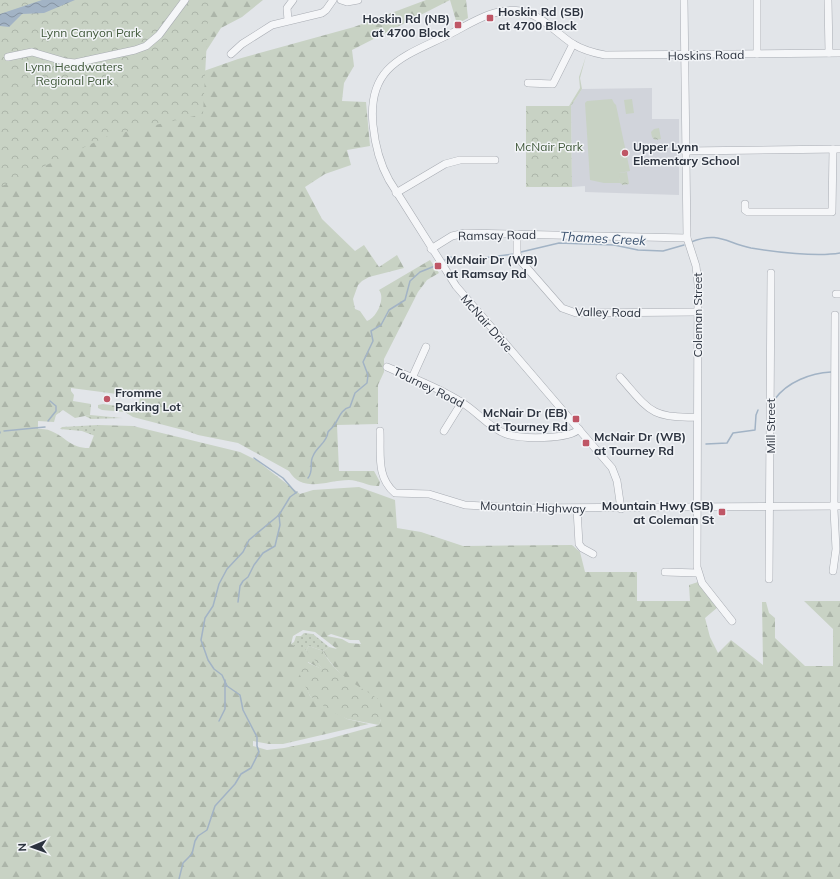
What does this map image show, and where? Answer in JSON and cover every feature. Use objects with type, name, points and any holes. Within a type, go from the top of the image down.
[{"type":"street","points":[[8,57],[32,52],[66,62],[75,63],[140,48],[159,35],[185,0]]},
{"type":"street","points":[[288,20],[287,8],[293,0]]},
{"type":"street","points":[[231,54],[264,29],[288,20],[322,13],[333,0]]},
{"type":"street","points":[[341,0],[351,2],[358,0]]},
{"type":"street","name":"Coleman Street","points":[[684,0],[687,238],[696,266],[698,312],[698,573],[702,583],[732,621]]},
{"type":"street","points":[[757,0],[757,54]]},
{"type":"street","points":[[828,0],[829,53]]},
{"type":"street","name":"Hoskins Road","points":[[381,77],[388,68],[401,59],[482,17],[502,11],[521,11],[533,15],[573,44],[596,53],[613,56],[840,53]]},
{"type":"street","points":[[528,83],[553,84],[573,44]]},
{"type":"street","name":"McNair Drive","points":[[381,77],[372,99],[375,140],[380,162],[396,193],[456,286],[612,468],[617,481],[621,509]]},
{"type":"street","points":[[686,151],[836,149],[832,212],[748,212],[745,210],[745,204]]},
{"type":"street","points":[[396,193],[445,164],[460,160],[495,160]]},
{"type":"street","name":"Ramsay Road","points":[[432,249],[456,234],[687,238]]},
{"type":"street","name":"Valley Road","points":[[517,234],[517,254],[520,260],[562,308],[568,311],[576,313],[698,312]]},
{"type":"street","name":"Mill Street","points":[[769,579],[771,273]]},
{"type":"street","points":[[833,571],[836,554],[837,506],[835,315]]},
{"type":"street","points":[[412,378],[426,347]]},
{"type":"street","name":"Tourney Road","points":[[387,367],[462,402],[495,429],[514,436],[564,436],[574,434],[579,430]]},
{"type":"street","points":[[620,377],[646,406],[654,412],[671,417],[697,417]]},
{"type":"street","points":[[444,431],[462,402]]},
{"type":"street","name":"Mountain Highway","points":[[380,431],[381,473],[386,484],[395,493],[429,494],[461,504],[621,509],[837,506]]},
{"type":"street","points":[[577,508],[579,544],[582,548],[593,554]]},
{"type":"street","points":[[665,572],[698,573]]},
{"type":"shaded area","name":"Upper Lynn Elementary School","points":[[652,88],[652,119],[679,119],[679,195],[585,192],[585,186],[572,187],[571,106],[582,89]]},
{"type":"green space","name":"Lynn Headwaters Regional Park","points":[[0,0],[209,0],[203,114],[108,136],[0,187]]},
{"type":"green space","name":"Lynn Canyon Park","points":[[75,0],[263,0],[242,17],[221,28],[201,59],[201,72],[238,59],[354,27],[426,0],[450,0],[352,50],[354,66],[344,83],[342,101],[366,102],[370,146],[347,150],[351,165],[325,174],[305,187],[322,219],[355,251],[364,245],[379,267],[397,255],[404,268],[369,277],[358,285],[353,299],[355,309],[360,311],[367,321],[374,316],[381,303],[381,294],[379,290],[430,260],[439,273],[427,280],[418,292],[384,359],[384,372],[378,385],[378,424],[337,425],[339,471],[374,471],[380,482],[379,486],[349,480],[308,484],[301,482],[289,471],[238,443],[198,435],[133,417],[125,412],[102,410],[98,408],[98,405],[103,404],[138,409],[140,397],[71,388],[74,395],[73,401],[91,404],[90,415],[75,418],[63,410],[56,415],[54,422],[38,421],[38,429],[49,430],[83,448],[89,448],[98,425],[133,426],[240,452],[256,460],[300,494],[313,490],[359,487],[395,500],[397,528],[421,532],[463,546],[572,545],[580,552],[585,572],[637,572],[637,601],[690,601],[689,585],[698,582],[718,607],[705,618],[710,637],[718,653],[731,640],[763,665],[762,602],[766,602],[769,613],[775,618],[775,638],[805,666],[833,666],[833,629],[804,601],[840,601],[840,879],[0,879],[0,63]],"holes":[[[303,630],[315,632],[337,649],[329,647],[323,651],[327,658],[345,678],[359,689],[373,696],[381,719],[379,725],[328,739],[284,748],[267,750],[253,746],[253,741],[269,744],[283,744],[369,724],[347,719],[310,696],[305,684],[308,662],[323,670],[306,650],[291,644],[293,636]],[[331,634],[350,640],[359,640],[361,644],[349,643],[342,639],[327,636]]]},
{"type":"green space","points":[[450,0],[466,0],[468,18],[457,24]]},
{"type":"green space","name":"McNair Park","points":[[586,56],[580,78],[582,89],[571,106],[572,187],[526,187],[526,106],[569,106],[580,88],[579,77]]},
{"type":"green space","points":[[612,99],[616,105],[630,171],[619,173],[620,183],[604,183],[590,180],[585,103],[587,101]]},
{"type":"green space","points":[[632,99],[634,113],[626,114],[624,100]]},
{"type":"green space","points":[[659,128],[661,139],[655,140],[652,137],[651,132],[654,129]]},
{"type":"green space","points":[[627,172],[629,184],[623,185],[620,183],[618,173]]},
{"type":"green space","points":[[90,415],[123,418],[91,419],[85,416]]},
{"type":"green space","points":[[98,425],[95,436],[82,431],[60,429],[62,427]]},
{"type":"green space","points":[[304,633],[313,634],[329,647],[323,651],[309,646],[306,650],[296,648],[291,644],[294,642],[296,636],[301,636]]},
{"type":"green space","points":[[309,646],[323,651],[334,667],[356,685],[380,700],[381,719],[379,725],[347,719],[331,711],[310,696],[298,671],[302,660],[322,669],[306,650]]},
{"type":"water","points":[[42,0],[75,0],[44,13],[22,14],[9,27],[0,26],[0,14]]},
{"type":"waterway","name":"Thames Creek","points":[[691,242],[701,239],[716,238],[742,246],[771,251],[796,254],[840,253]]},
{"type":"waterway","name":"Thames Creek","points":[[521,252],[559,243],[614,245],[638,250],[663,251],[684,245]]},
{"type":"waterway","name":"Thames Creek","points":[[445,260],[450,257],[466,260],[514,254]]},
{"type":"waterway","name":"Thames Creek","points":[[308,478],[311,473],[312,459],[326,439],[328,432],[342,412],[350,407],[355,393],[367,383],[368,375],[363,362],[373,341],[371,331],[381,325],[389,310],[405,300],[410,281],[420,272],[435,266]]},
{"type":"waterway","points":[[775,399],[793,383],[808,376],[831,372]]},
{"type":"waterway","points":[[48,421],[56,411],[56,406],[50,401]]},
{"type":"waterway","points":[[706,444],[727,443],[733,433],[755,430],[756,415],[758,410]]},
{"type":"waterway","points":[[4,431],[45,427]]},
{"type":"waterway","points":[[254,458],[283,478],[296,493]]},
{"type":"waterway","name":"Thames Creek","points":[[179,879],[183,863],[192,854],[195,841],[198,836],[207,830],[215,806],[235,784],[241,774],[251,768],[259,752],[257,737],[243,710],[240,695],[227,686],[222,675],[214,669],[208,660],[201,640],[205,618],[213,606],[219,584],[227,569],[243,552],[249,540],[279,515],[290,497],[297,492]]},
{"type":"waterway","points":[[238,602],[240,586],[243,581],[248,577],[254,565],[263,553],[275,546],[280,525],[279,515]]},
{"type":"waterway","points":[[219,721],[225,709],[225,680]]},
{"type":"place","name":"Hoskin Rd (SB) at 4700 Block","points":[[490,18]]},
{"type":"place","name":"Hoskin Rd (NB) at 4700 Block","points":[[458,25]]},
{"type":"place","name":"Upper Lynn Elementary School","points":[[625,153]]},
{"type":"place","name":"McNair Dr (WB) at Ramsay Rd","points":[[438,266]]},
{"type":"place","name":"Fromme Parking Lot","points":[[107,399]]},
{"type":"place","name":"McNair Dr (EB) at Tourney Rd","points":[[576,419]]},
{"type":"place","name":"McNair Dr (WB) at Tourney Rd","points":[[586,443]]},
{"type":"place","name":"Mountain Hwy (SB) at Coleman St","points":[[722,512]]}]
